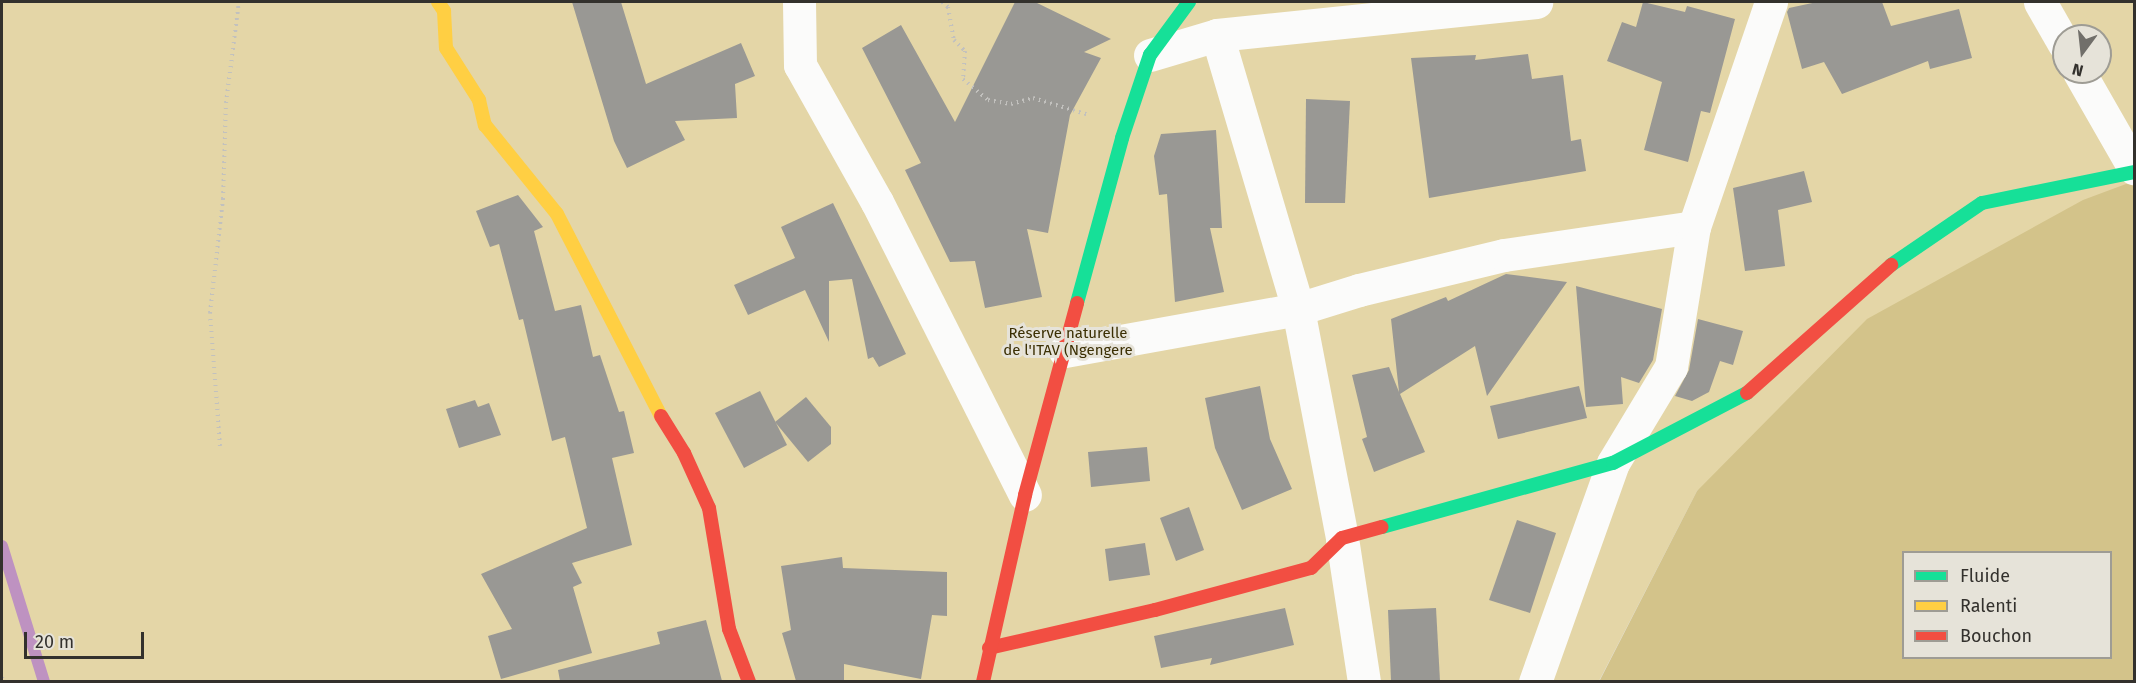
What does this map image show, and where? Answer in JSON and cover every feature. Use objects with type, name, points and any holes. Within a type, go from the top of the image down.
[{"type":"street","points":[[438,2],[444,11],[446,48],[479,100],[485,125],[557,214],[655,406],[688,463],[709,508],[729,630],[748,681]]},
{"type":"street","points":[[802,2],[800,64],[877,202],[1025,495]]},
{"type":"street","points":[[983,681],[1025,495],[1122,138],[1150,56],[1190,2]]},
{"type":"street","points":[[1150,56],[1217,35],[1536,2]]},
{"type":"street","points":[[1535,681],[1613,463],[1671,368],[1694,227],[1771,2]]},
{"type":"street","points":[[2040,2],[2053,24]]},
{"type":"street","points":[[1217,35],[1298,309],[1342,538],[1364,681]]},
{"type":"street","points":[[989,648],[1155,610],[1311,568],[1342,538],[1613,463],[1745,396],[1872,278],[1982,203],[2134,170],[2086,84]]},
{"type":"street","points":[[1065,351],[1298,309],[1359,290],[1504,255],[1694,227]]},
{"type":"path","points":[[220,446],[210,313],[223,199],[226,103],[239,2]]},
{"type":"path","points":[[942,2],[948,7],[954,40],[965,51],[963,78],[988,100],[1011,104],[1033,98],[1090,115],[1122,138]]},
{"type":"path","points":[[2,677],[3,681]]},
{"type":"green space","name":"Réserve naturelle de l'ITAV (Ngengere","points":[[2,2],[2134,2],[2134,181],[1697,491],[1599,681],[2,681]]},
{"type":"shaded area","points":[[2134,181],[2134,681],[1599,682],[1697,491],[1867,319],[2083,200]]},
{"type":"building","points":[[572,2],[621,2],[646,84],[741,43],[755,76],[735,84],[737,118],[675,121],[685,140],[627,168],[614,141]]},
{"type":"building","points":[[1015,2],[1035,2],[1111,39],[1084,52],[1101,58],[1070,115],[1048,233],[1027,229],[1042,297],[985,308],[975,261],[950,262],[905,170],[921,163],[862,48],[901,25],[955,122]]},
{"type":"building","points":[[1643,2],[1685,12],[1687,6],[1735,19],[1710,113],[1701,111],[1688,162],[1644,150],[1662,82],[1607,61],[1622,22],[1636,27]]},
{"type":"building","points":[[1817,2],[1882,2],[1891,26],[1959,9],[1972,58],[1930,69],[1928,61],[1842,94],[1824,62],[1802,69],[1787,12],[1789,8]]},
{"type":"building","points":[[1528,54],[1532,79],[1563,75],[1571,141],[1581,139],[1586,171],[1429,198],[1411,58],[1476,55],[1475,60]]},
{"type":"building","points":[[1306,99],[1350,101],[1345,203],[1305,203]]},
{"type":"building","points":[[1216,130],[1222,228],[1210,228],[1224,292],[1175,302],[1167,194],[1159,195],[1154,156],[1161,134]]},
{"type":"building","points":[[1804,171],[1812,202],[1778,210],[1785,266],[1745,271],[1733,188]]},
{"type":"building","points":[[518,195],[543,227],[534,231],[555,311],[581,305],[593,357],[600,355],[619,412],[624,411],[634,453],[612,458],[632,545],[572,563],[582,583],[573,587],[592,653],[501,679],[488,636],[512,629],[481,574],[587,528],[565,437],[552,441],[523,319],[519,320],[499,244],[490,247],[476,211]]},
{"type":"building","points":[[833,203],[906,354],[879,367],[873,357],[868,359],[852,279],[829,281],[829,342],[805,290],[748,315],[734,285],[795,258],[781,227]]},
{"type":"building","points":[[1506,274],[1567,282],[1487,396],[1475,346],[1400,394],[1425,452],[1374,472],[1362,439],[1367,437],[1352,375],[1389,367],[1399,392],[1391,319],[1446,297],[1448,301]]},
{"type":"building","points":[[1576,286],[1662,309],[1653,360],[1639,383],[1621,377],[1623,404],[1586,407]]},
{"type":"building","points":[[1698,319],[1743,331],[1733,365],[1720,361],[1709,392],[1692,401],[1675,396],[1689,370]]},
{"type":"building","points":[[1260,386],[1270,439],[1292,489],[1242,510],[1215,448],[1205,398]]},
{"type":"building","points":[[1579,386],[1587,418],[1498,439],[1490,406]]},
{"type":"building","points":[[760,391],[787,445],[744,468],[715,413]]},
{"type":"building","points":[[806,397],[831,427],[831,444],[808,462],[775,422]]},
{"type":"building","points":[[475,400],[478,407],[489,403],[501,435],[459,448],[446,409]]},
{"type":"building","points":[[1147,447],[1150,481],[1091,487],[1088,452]]},
{"type":"building","points":[[1189,507],[1204,550],[1176,561],[1160,518]]},
{"type":"building","points":[[1517,520],[1556,533],[1530,613],[1489,600]]},
{"type":"building","points":[[1145,543],[1150,575],[1109,581],[1105,549]]},
{"type":"building","points":[[842,557],[843,568],[947,572],[947,616],[932,615],[921,679],[844,664],[844,681],[796,681],[782,633],[791,630],[781,566]]},
{"type":"building","points":[[1285,608],[1294,645],[1210,665],[1212,658],[1161,668],[1154,636]]},
{"type":"building","points":[[1436,608],[1440,681],[1391,681],[1388,610]]},
{"type":"building","points":[[706,620],[722,681],[560,681],[558,670],[660,644],[657,632]]},
{"type":"waterway","points":[[2,546],[44,682]]},
{"type":"traffic: fast","points":[[1077,303],[1122,138],[1150,55],[1189,2]]},
{"type":"traffic: fast","points":[[1891,265],[1982,203],[2134,172]]},
{"type":"traffic: fast","points":[[1382,527],[1613,463],[1747,393]]},
{"type":"traffic: slow","points":[[438,2],[444,11],[446,48],[479,100],[485,125],[557,214],[661,416]]},
{"type":"traffic: jam","points":[[1747,393],[1891,265]]},
{"type":"traffic: jam","points":[[983,682],[1025,495],[1077,303]]},
{"type":"traffic: jam","points":[[661,416],[684,453],[709,508],[729,629],[749,682]]},
{"type":"traffic: jam","points":[[989,648],[1155,610],[1311,568],[1342,538],[1382,527]]}]
